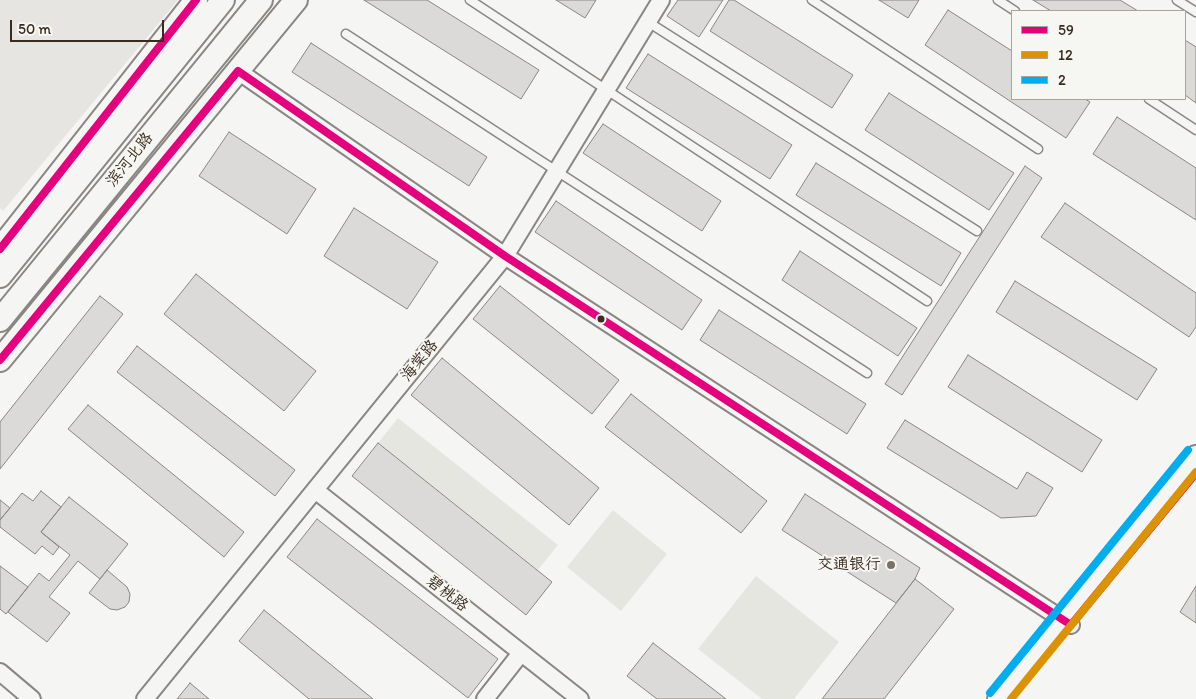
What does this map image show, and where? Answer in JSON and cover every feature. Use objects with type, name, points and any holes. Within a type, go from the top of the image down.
[{"type":"main road","points":[[0,249],[196,0]]},
{"type":"main road","name":"滨河北路","points":[[0,276],[223,0]]},
{"type":"main road","name":"滨河北路","points":[[0,320],[261,0]]},
{"type":"main road","points":[[0,360],[296,0]]},
{"type":"street","name":"海棠路","points":[[145,699],[505,256],[661,0]]},
{"type":"street","points":[[238,71],[505,256],[1067,622]]},
{"type":"street","points":[[1011,699],[1067,622],[1196,456]]},
{"type":"street","points":[[998,699],[1196,473]]},
{"type":"street","name":"碧桃路","points":[[315,490],[580,699]]},
{"type":"street","points":[[485,699],[521,653]]},
{"type":"street","points":[[0,672],[32,699]]},
{"type":"lane","points":[[470,0],[927,301]]},
{"type":"lane","points":[[812,0],[1038,149]]},
{"type":"lane","points":[[998,0],[1013,10]]},
{"type":"lane","points":[[1177,0],[1196,12]]},
{"type":"lane","points":[[648,22],[977,231]]},
{"type":"lane","points":[[346,34],[867,373]]},
{"type":"lane","points":[[1151,100],[1196,130]]},
{"type":"shaded area","points":[[0,0],[178,0],[3,211],[0,208]]},
{"type":"shaded area","points":[[398,418],[558,545],[538,570],[378,443]]},
{"type":"shaded area","points":[[613,510],[667,554],[621,611],[567,567]]},
{"type":"shaded area","points":[[756,576],[839,642],[794,699],[762,699],[698,649]]},
{"type":"building","points":[[364,0],[427,0],[539,70],[521,99]]},
{"type":"building","points":[[556,0],[596,0],[585,18]]},
{"type":"building","points":[[678,0],[723,0],[699,37],[667,16]]},
{"type":"building","points":[[729,0],[734,0],[853,75],[832,108],[710,31]]},
{"type":"building","points":[[879,0],[919,0],[908,18]]},
{"type":"building","points":[[1033,0],[1120,0],[1136,10],[1049,10]]},
{"type":"building","points":[[948,10],[1011,50],[1011,100],[1087,100],[1090,102],[1066,138],[925,45]]},
{"type":"building","points":[[1186,41],[1196,47],[1196,103],[1186,96]]},
{"type":"building","points":[[311,43],[487,157],[469,186],[292,72]]},
{"type":"building","points":[[648,54],[792,145],[770,179],[626,88]]},
{"type":"building","points":[[889,93],[1014,173],[989,210],[865,130]]},
{"type":"building","points":[[1117,117],[1196,168],[1196,220],[1093,154]]},
{"type":"building","points":[[603,124],[721,201],[702,231],[583,153]]},
{"type":"building","points":[[229,132],[316,189],[287,234],[199,176]]},
{"type":"building","points":[[816,163],[961,253],[941,286],[796,195]]},
{"type":"building","points":[[1025,166],[1042,178],[902,395],[885,384]]},
{"type":"building","points":[[556,201],[702,300],[682,330],[535,232]]},
{"type":"building","points":[[1065,203],[1196,293],[1196,327],[1189,337],[1041,237]]},
{"type":"building","points":[[354,208],[438,262],[407,309],[324,256]]},
{"type":"building","points":[[800,251],[917,328],[898,356],[782,280]]},
{"type":"building","points":[[196,274],[316,371],[284,411],[164,314]]},
{"type":"building","points":[[1015,281],[1157,369],[1137,400],[996,312]]},
{"type":"building","points":[[500,286],[619,380],[592,414],[473,319]]},
{"type":"building","points":[[100,296],[123,314],[0,469],[0,422]]},
{"type":"building","points":[[719,310],[866,404],[847,434],[700,340]]},
{"type":"building","points":[[137,346],[295,470],[275,496],[117,372]]},
{"type":"building","points":[[968,355],[1102,440],[1082,472],[948,387]]},
{"type":"building","points":[[442,358],[599,488],[569,525],[411,395]]},
{"type":"building","points":[[631,394],[767,501],[741,533],[605,427]]},
{"type":"building","points":[[88,405],[244,532],[224,557],[68,429]]},
{"type":"building","points":[[905,420],[1017,489],[1027,472],[1053,488],[1036,516],[1001,518],[887,448]]},
{"type":"building","points":[[378,443],[552,582],[526,615],[352,476]]},
{"type":"building","points":[[41,491],[61,507],[41,532],[59,547],[53,555],[42,546],[35,554],[0,527],[0,520],[22,493],[33,501]]},
{"type":"building","points":[[805,494],[920,568],[915,579],[896,603],[782,530]]},
{"type":"building","points":[[69,497],[128,544],[100,579],[78,561],[49,597],[70,613],[47,642],[8,612],[39,573],[49,581],[70,555],[41,532]]},
{"type":"building","points":[[0,500],[10,508],[0,520]]},
{"type":"building","points":[[317,519],[498,659],[468,698],[287,557]]},
{"type":"building","points":[[0,566],[28,587],[6,614],[0,609]]},
{"type":"building","points":[[107,570],[127,587],[130,594],[129,602],[125,607],[117,610],[110,609],[89,593]]},
{"type":"building","points":[[915,579],[954,609],[884,699],[822,699]]},
{"type":"building","points":[[1196,586],[1196,623],[1180,612]]},
{"type":"building","points":[[264,610],[373,699],[309,699],[239,641]]},
{"type":"building","points":[[653,643],[726,699],[657,699],[627,676]]},
{"type":"building","points":[[190,683],[209,699],[177,699]]},
{"type":"transit line","name":"59","points":[[0,249],[196,0]]},
{"type":"transit line","name":"59","points":[[0,360],[238,71],[505,256],[1071,625],[1196,473]]},
{"type":"transit line","name":"2","points":[[990,693],[1188,450]]},
{"type":"transit line","name":"12","points":[[1011,699],[1196,472]]},
{"type":"place","name":"交通银行","points":[[891,565]]}]
